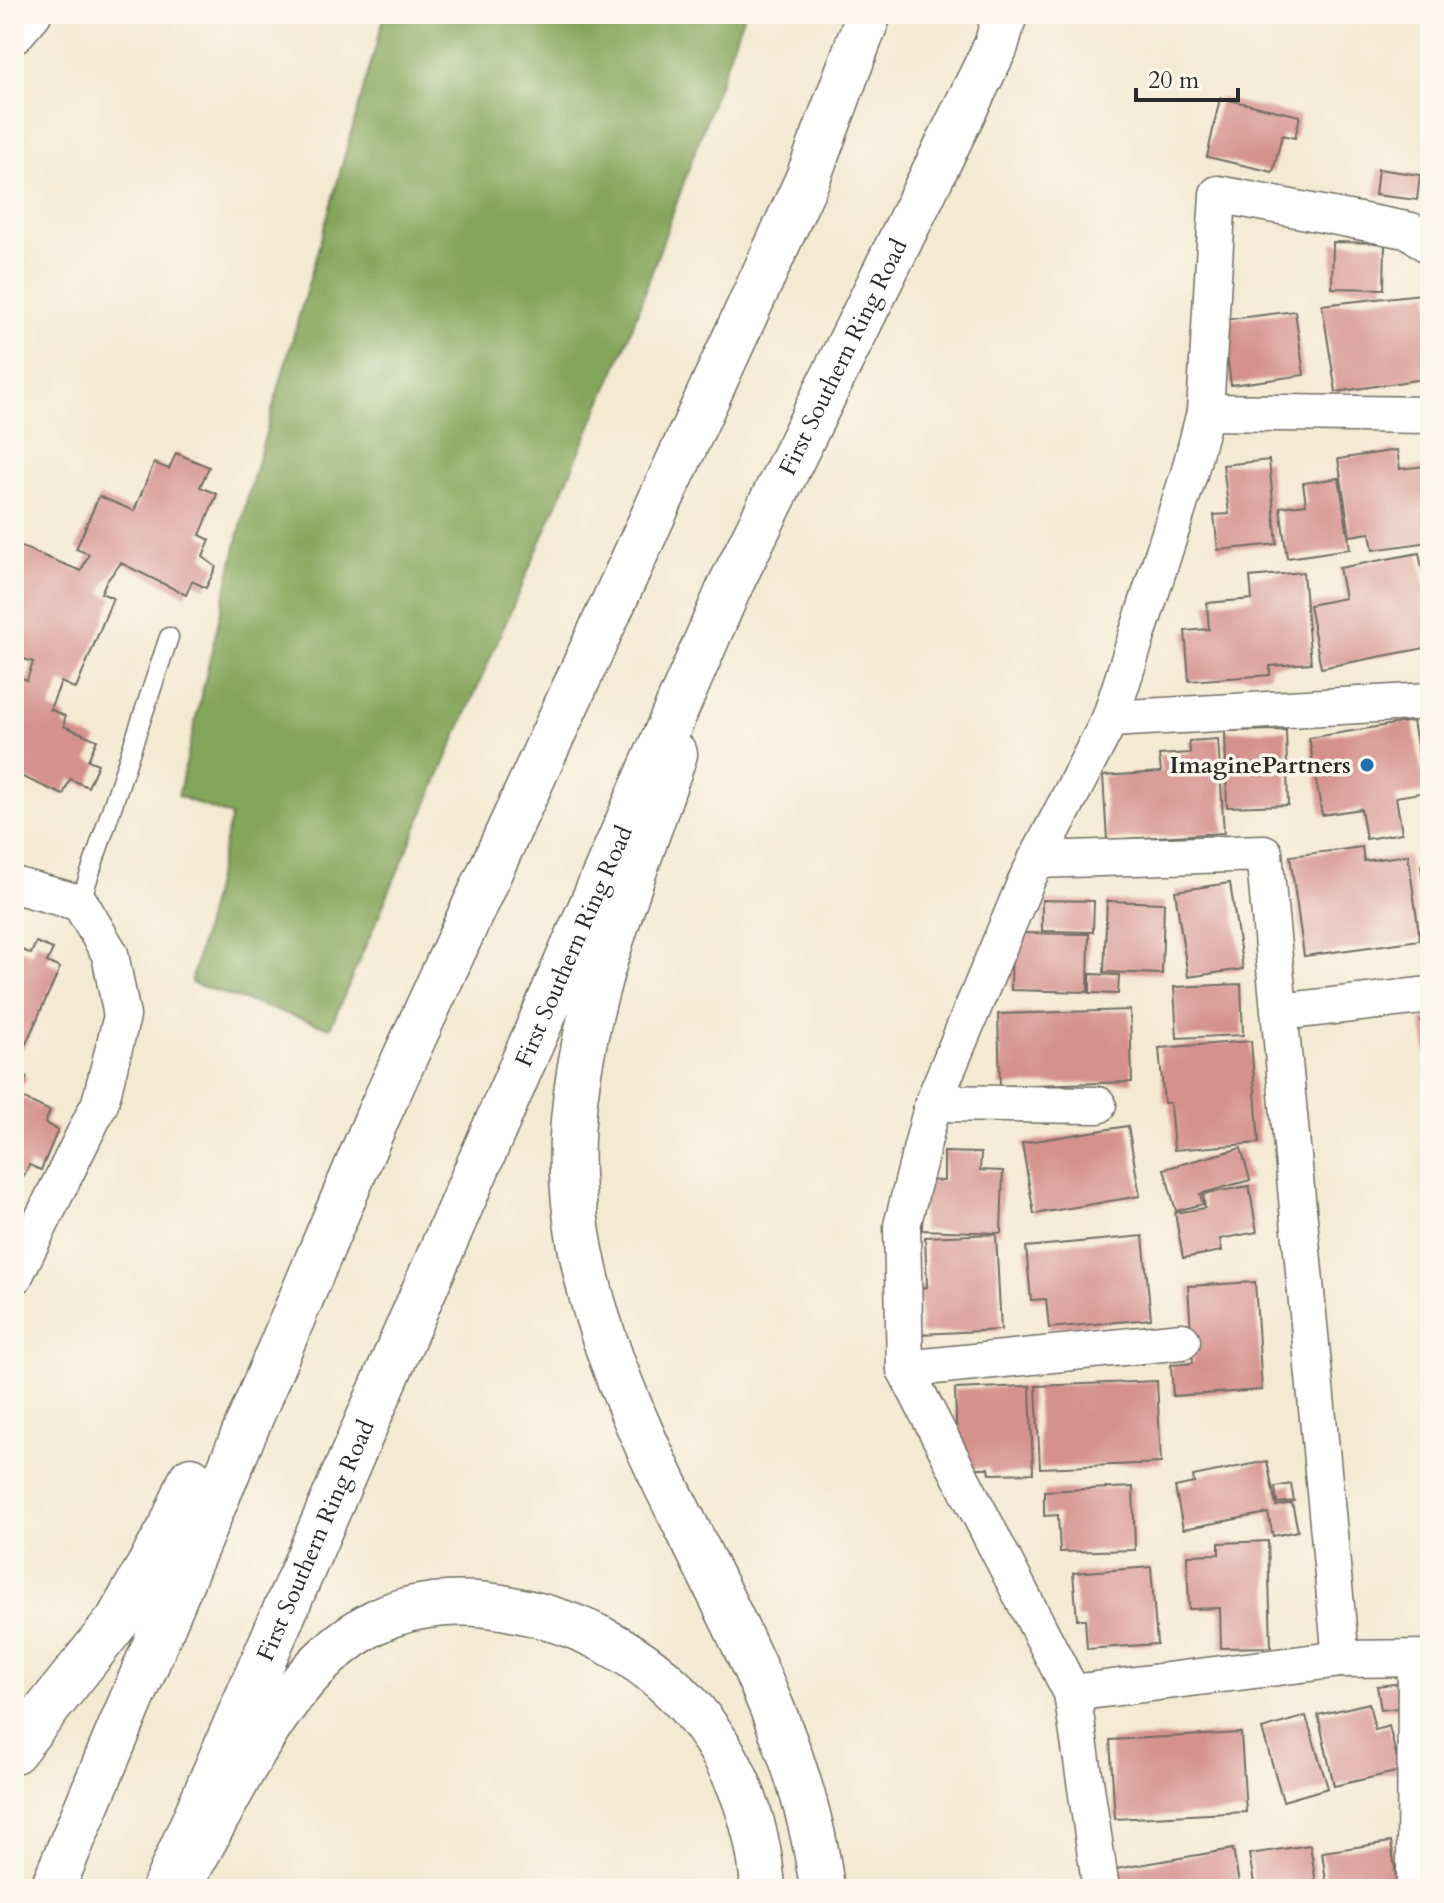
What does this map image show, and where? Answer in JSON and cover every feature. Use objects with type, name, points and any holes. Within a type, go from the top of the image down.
[{"type":"highway","points":[[52,1889],[378,1116],[808,178],[869,14]]},
{"type":"highway","name":"First Southern Ring Road","points":[[164,1889],[730,586],[1004,25]]},
{"type":"highway","points":[[730,586],[587,1029],[573,1121],[573,1197],[588,1278],[610,1358],[648,1451],[762,1680],[805,1797],[817,1843],[822,1889]]},
{"type":"highway","points":[[14,1751],[118,1620],[144,1578],[171,1527],[305,1220],[331,1178],[378,1116]]},
{"type":"highway","points":[[173,1889],[187,1871],[268,1729],[312,1671],[330,1652],[377,1621],[438,1604],[492,1605],[551,1616],[614,1643],[672,1685],[730,1768],[746,1805],[757,1846],[763,1889]]},
{"type":"street","points":[[14,36],[33,14]]},
{"type":"street","points":[[1101,1889],[1072,1693],[905,1369],[902,1226],[933,1103],[1036,860],[1110,719],[1189,474],[1205,412],[1218,194],[1411,231],[1430,246]]},
{"type":"street","points":[[1205,412],[1430,415]]},
{"type":"street","points":[[1110,719],[1430,701]]},
{"type":"street","points":[[1036,860],[1264,853],[1341,1659]]},
{"type":"street","points":[[14,885],[80,903],[110,954],[122,1016],[100,1103],[14,1277]]},
{"type":"street","points":[[1280,1012],[1430,995]]},
{"type":"street","points":[[933,1103],[1098,1105]]},
{"type":"street","points":[[905,1369],[1182,1341]]},
{"type":"street","points":[[1072,1693],[1341,1659],[1423,1659],[1415,1889]]},
{"type":"lane","points":[[80,903],[169,637]]},
{"type":"green space","points":[[385,14],[744,14],[625,347],[330,1028],[191,983],[231,816],[178,796],[247,499]]},
{"type":"building","points":[[1220,98],[1300,116],[1295,138],[1282,135],[1273,172],[1207,157]]},
{"type":"building","points":[[1378,169],[1420,175],[1417,200],[1375,195]]},
{"type":"building","points":[[1333,242],[1385,243],[1384,289],[1332,288]]},
{"type":"building","points":[[1430,293],[1430,378],[1336,392],[1322,305]]},
{"type":"building","points":[[1295,311],[1304,375],[1231,385],[1222,320]]},
{"type":"building","points":[[1397,450],[1400,469],[1425,466],[1430,490],[1430,542],[1373,550],[1370,533],[1350,536],[1338,459]]},
{"type":"building","points":[[176,453],[209,467],[200,487],[217,494],[200,535],[210,540],[203,557],[216,567],[206,588],[192,581],[186,595],[121,563],[106,582],[101,593],[113,598],[76,689],[61,682],[50,709],[65,716],[64,726],[97,740],[88,760],[98,764],[88,787],[70,779],[63,795],[14,773],[14,675],[27,680],[33,662],[14,656],[14,544],[81,571],[89,554],[76,549],[99,496],[134,511],[154,463],[169,469]]},
{"type":"building","points":[[1269,460],[1277,544],[1218,550],[1214,515],[1229,514],[1223,465]]},
{"type":"building","points":[[1339,478],[1350,549],[1287,558],[1280,507],[1306,504],[1303,483]]},
{"type":"building","points":[[1419,553],[1430,610],[1430,647],[1321,668],[1309,605],[1345,598],[1339,568]]},
{"type":"building","points":[[1303,572],[1311,663],[1270,666],[1270,675],[1189,681],[1185,631],[1209,629],[1207,603],[1252,599],[1250,577]]},
{"type":"building","name":"ImaginePartners","points":[[1413,721],[1425,792],[1396,797],[1402,833],[1366,839],[1361,809],[1322,815],[1309,738]]},
{"type":"building","points":[[1286,730],[1288,805],[1227,807],[1225,731]]},
{"type":"building","points":[[1218,739],[1224,833],[1107,840],[1103,776],[1161,772],[1159,755],[1190,753],[1189,741]]},
{"type":"building","points":[[1362,847],[1364,861],[1408,855],[1420,940],[1304,956],[1290,856]]},
{"type":"building","points":[[1430,863],[1430,925],[1428,925],[1421,865]]},
{"type":"building","points":[[1230,883],[1243,969],[1188,977],[1175,891]]},
{"type":"building","points":[[1042,900],[1094,901],[1093,932],[1042,931]]},
{"type":"building","points":[[1107,901],[1164,903],[1162,974],[1104,972]]},
{"type":"building","points":[[1012,933],[1089,934],[1088,992],[1011,990]]},
{"type":"building","points":[[36,942],[53,949],[47,962],[60,968],[23,1050],[14,1045],[14,946],[31,954]]},
{"type":"building","points":[[1090,974],[1119,975],[1118,994],[1090,993]]},
{"type":"building","points":[[1241,984],[1243,1035],[1177,1038],[1174,987]]},
{"type":"building","points":[[1130,1010],[1132,1082],[1000,1086],[998,1014]]},
{"type":"building","points":[[1430,1019],[1430,1064],[1428,1064],[1421,1020]]},
{"type":"building","points":[[1251,1041],[1259,1143],[1174,1150],[1170,1103],[1164,1103],[1159,1048]]},
{"type":"building","points":[[1425,1070],[1430,1070],[1430,1090],[1428,1090]]},
{"type":"building","points":[[14,1072],[27,1077],[18,1096],[50,1111],[45,1123],[58,1130],[41,1170],[29,1165],[23,1178],[14,1174]]},
{"type":"building","points":[[1128,1126],[1140,1196],[1034,1214],[1022,1143]]},
{"type":"building","points":[[1241,1148],[1250,1180],[1200,1194],[1203,1204],[1176,1211],[1164,1169]]},
{"type":"building","points":[[944,1152],[981,1153],[980,1170],[1003,1171],[1001,1233],[922,1230],[923,1180],[944,1181]]},
{"type":"building","points":[[1249,1186],[1257,1232],[1220,1239],[1222,1251],[1183,1258],[1175,1213],[1205,1208],[1203,1194]]},
{"type":"building","points":[[996,1234],[1001,1330],[921,1334],[919,1288],[927,1287],[925,1237]]},
{"type":"building","points":[[1143,1236],[1151,1319],[1049,1328],[1046,1299],[1031,1300],[1026,1247]]},
{"type":"building","points":[[1255,1282],[1262,1390],[1173,1396],[1171,1365],[1193,1363],[1188,1286]]},
{"type":"building","points":[[1157,1381],[1161,1463],[1040,1468],[1036,1386]]},
{"type":"building","points":[[1030,1386],[1033,1473],[990,1474],[989,1468],[966,1468],[957,1448],[955,1389]]},
{"type":"building","points":[[1267,1461],[1276,1506],[1292,1503],[1298,1531],[1273,1536],[1268,1513],[1183,1529],[1175,1487],[1194,1483],[1193,1476]]},
{"type":"building","points":[[1291,1484],[1294,1501],[1277,1503],[1275,1487]]},
{"type":"building","points":[[1133,1487],[1135,1550],[1060,1552],[1058,1515],[1044,1516],[1044,1491]]},
{"type":"building","points":[[1268,1541],[1271,1647],[1221,1648],[1220,1608],[1189,1609],[1187,1555],[1219,1554],[1219,1543]]},
{"type":"building","points":[[1151,1567],[1157,1644],[1087,1649],[1085,1619],[1077,1619],[1073,1573]]},
{"type":"building","points":[[1402,1683],[1406,1707],[1381,1710],[1377,1686]]},
{"type":"building","points":[[1369,1703],[1375,1730],[1389,1726],[1400,1771],[1334,1786],[1318,1715]]},
{"type":"building","points":[[1306,1716],[1328,1788],[1283,1801],[1262,1729]]},
{"type":"building","points":[[1241,1733],[1246,1812],[1115,1819],[1110,1740]]},
{"type":"building","points":[[1391,1842],[1398,1889],[1327,1889],[1322,1852]]},
{"type":"building","points":[[1310,1845],[1317,1889],[1255,1889],[1249,1854]]},
{"type":"building","points":[[1233,1849],[1240,1889],[1113,1889],[1110,1870]]},
{"type":"place","name":"ImaginePartners","points":[[1367,765]]}]
